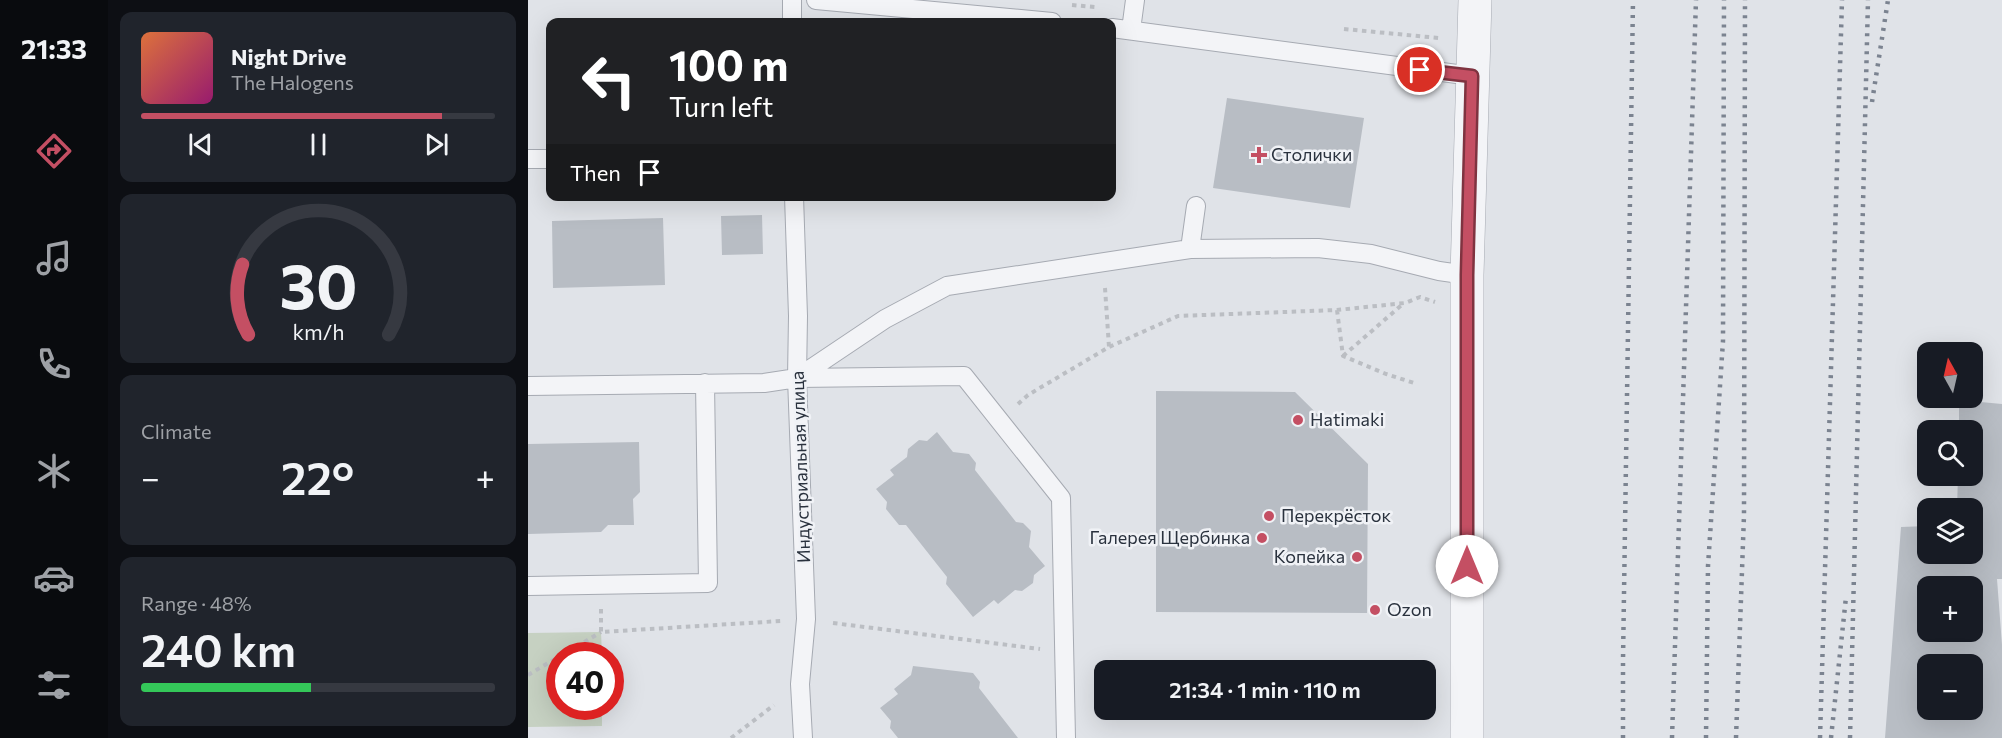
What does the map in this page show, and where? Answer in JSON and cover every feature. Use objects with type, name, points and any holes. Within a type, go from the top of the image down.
[{"type":"street","points":[[1467,738],[1467,275],[1475,0]]},
{"type":"lane","points":[[792,0],[792,18]]},
{"type":"lane","points":[[816,0],[1009,18]]},
{"type":"lane","points":[[1131,30],[1135,0]]},
{"type":"lane","points":[[1116,28],[1472,76]]},
{"type":"lane","points":[[528,159],[546,159]]},
{"type":"lane","name":"Индустриальная улица","points":[[794,201],[798,316],[797,378],[806,619],[800,684],[803,738]]},
{"type":"lane","points":[[1190,249],[1197,206]]},
{"type":"lane","points":[[797,378],[885,318],[947,286],[1190,249],[1318,248],[1371,254],[1439,271],[1467,275]]},
{"type":"lane","points":[[528,386],[764,383],[797,378],[964,376],[1061,498],[1066,738]]},
{"type":"lane","points":[[528,586],[708,583],[705,384]]},
{"type":"path","points":[[1104,262],[1109,347]]},
{"type":"path","points":[[998,419],[1028,395],[1109,347],[1178,316],[1337,310],[1405,303],[1420,297],[1436,302]]},
{"type":"path","points":[[1343,356],[1405,303]]},
{"type":"path","points":[[1337,310],[1343,356]]},
{"type":"path","points":[[1343,356],[1386,374],[1414,382]]},
{"type":"path","points":[[601,585],[601,632]]},
{"type":"path","points":[[584,642],[601,632],[806,619],[1064,652]]},
{"type":"path","points":[[528,675],[546,664]]},
{"type":"path","points":[[731,738],[800,684]]},
{"type":"green space","points":[[601,632],[601,642],[546,642],[546,720],[602,720],[602,726],[528,727],[528,633]]},
{"type":"building","points":[[1227,98],[1364,118],[1350,208],[1213,188]]},
{"type":"building","points":[[762,215],[763,254],[722,255],[721,216]]},
{"type":"building","points":[[663,218],[665,285],[553,288],[552,221]]},
{"type":"building","name":"Галерея Щербинка","points":[[1156,391],[1295,392],[1368,464],[1367,613],[1156,612]]},
{"type":"building","points":[[1983,402],[2002,404],[2002,579],[1997,579],[2002,645],[2002,738],[1885,738],[1901,527],[1917,526],[1917,564],[1983,564],[1983,498],[1957,498],[1958,486],[1983,486],[1983,420],[1959,420],[1959,408],[1983,408]]},
{"type":"building","points":[[937,432],[953,452],[969,454],[976,463],[975,470],[1016,522],[1023,523],[1031,531],[1029,547],[1045,566],[1034,575],[1033,583],[1022,591],[1015,590],[998,604],[994,600],[973,617],[946,584],[947,577],[906,525],[899,525],[886,509],[887,502],[876,489],[894,475],[890,470],[907,457],[908,449],[919,440],[927,441]]},
{"type":"building","points":[[639,442],[640,492],[633,499],[634,525],[608,525],[601,532],[528,534],[528,444]]},
{"type":"building","points":[[913,666],[973,673],[980,682],[979,688],[1018,738],[898,738],[890,728],[891,721],[880,708],[898,694],[894,689],[911,675]]},
{"type":"railway","points":[[1623,738],[1633,0]]},
{"type":"railway","points":[[1672,738],[1696,0]]},
{"type":"railway","points":[[1706,738],[1708,566],[1723,341],[1724,0]]},
{"type":"railway","points":[[1736,738],[1744,515],[1745,0]]},
{"type":"railway","points":[[1820,738],[1842,0]]},
{"type":"railway","points":[[1850,738],[1868,0]]},
{"type":"railway","points":[[1872,102],[1888,0]]},
{"type":"railway","points":[[1831,738],[1846,597]]},
{"type":"place","name":"Столички","points":[[1259,155]]},
{"type":"place","name":"Hatimaki","points":[[1298,420]]},
{"type":"place","name":"Перекрёсток","points":[[1269,516]]},
{"type":"place","name":"Галерея Щербинка","points":[[1262,538]]},
{"type":"place","name":"Копейка","points":[[1357,557]]},
{"type":"place","name":"Ozon","points":[[1375,610]]},
{"type":"route","points":[[1420,70],[1472,76],[1467,275],[1467,566]]}]
